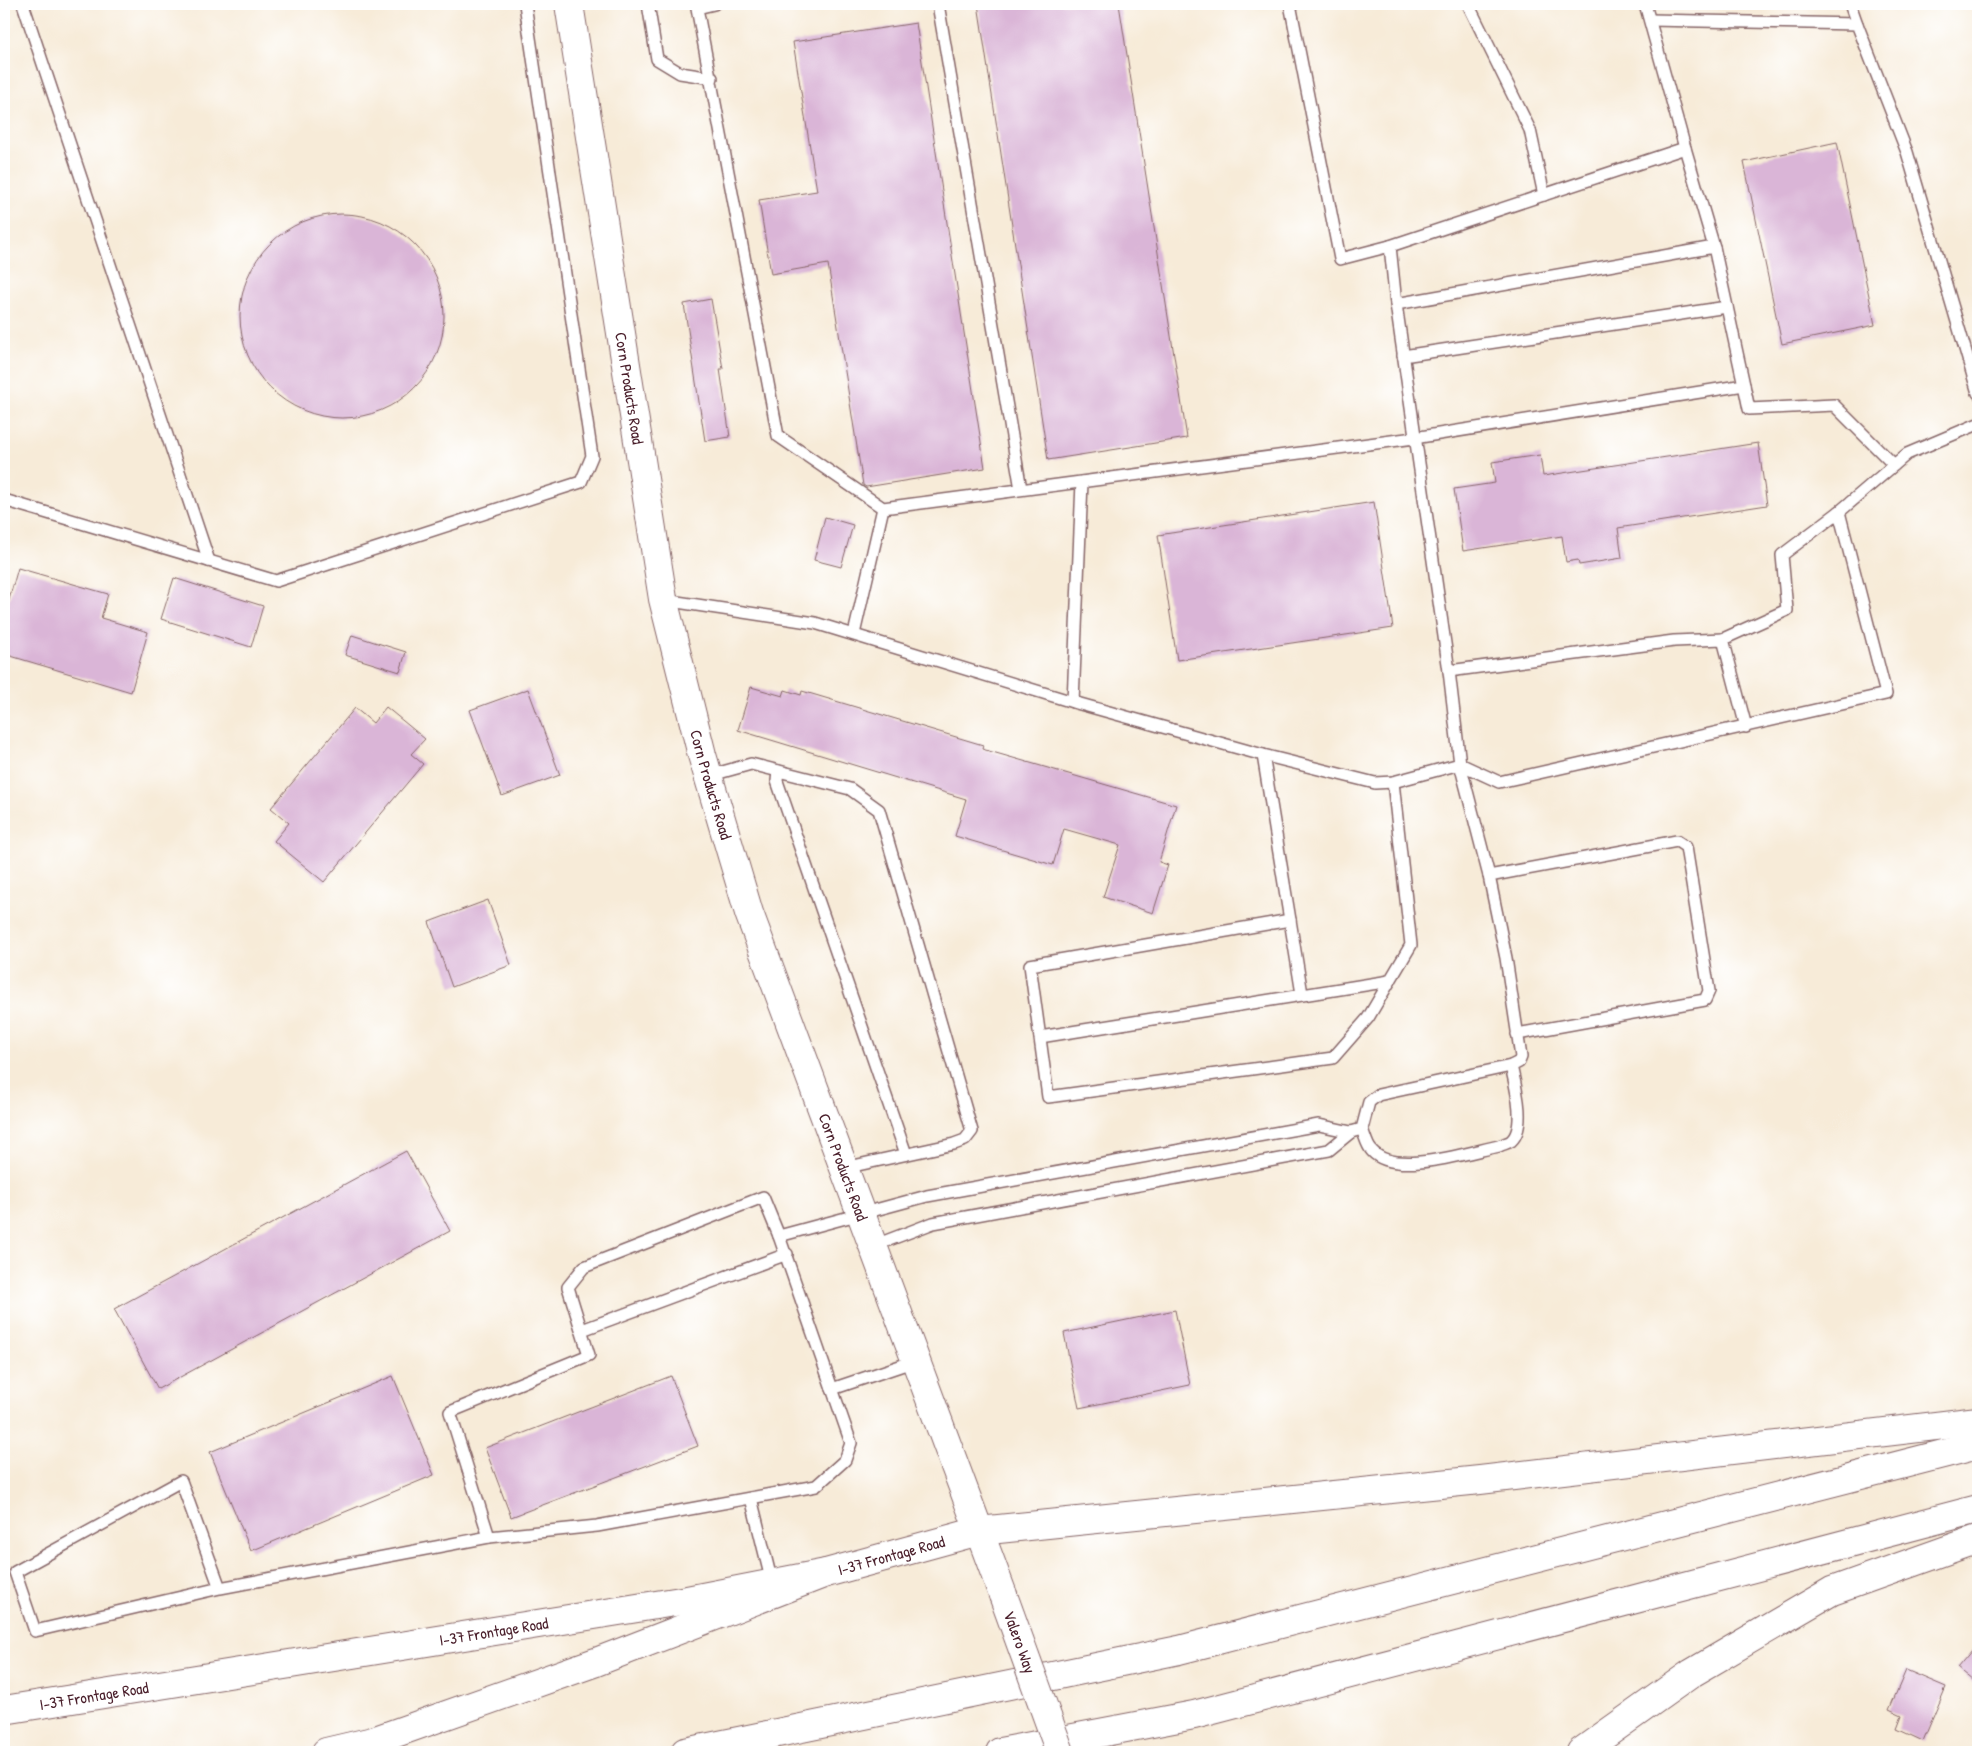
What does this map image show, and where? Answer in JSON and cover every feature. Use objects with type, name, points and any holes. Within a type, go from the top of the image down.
[{"type":"main road","name":"Corn Products Road","points":[[569,4],[662,599],[708,776],[749,913],[979,1531]]},
{"type":"main road","name":"I-37 Frontage Road","points":[[4,1710],[687,1600],[826,1573],[979,1531],[1471,1481],[1978,1421]]},
{"type":"main road","points":[[685,1752],[1179,1650],[1978,1445]]},
{"type":"main road","points":[[1000,1752],[1194,1715],[1978,1509]]},
{"type":"main road","name":"Valero Way","points":[[979,1531],[1060,1752]]},
{"type":"main road","points":[[1581,1752],[1692,1673],[1832,1591],[1978,1539]]},
{"type":"main road","points":[[326,1752],[372,1741],[596,1662],[826,1573]]},
{"type":"lane","points":[[24,4],[209,561]]},
{"type":"lane","points":[[4,500],[276,581],[581,482],[592,456],[525,4]]},
{"type":"lane","points":[[648,4],[657,59],[680,73],[712,78]]},
{"type":"lane","points":[[714,4],[696,6],[712,78],[778,436],[883,508],[1414,438],[1744,385]]},
{"type":"lane","points":[[938,4],[1021,490]]},
{"type":"lane","points":[[1290,4],[1340,259],[1390,246],[1685,148]]},
{"type":"lane","points":[[1468,4],[1530,130],[1544,195]]},
{"type":"lane","points":[[1645,4],[1714,247],[1749,410],[1834,405],[1894,465]]},
{"type":"lane","points":[[1850,4],[1907,152],[1978,393]]},
{"type":"lane","points":[[1650,20],[1857,24]]},
{"type":"lane","points":[[873,1246],[933,1224],[1329,1150],[1357,1131],[1370,1102],[1378,1095],[1511,1066],[1519,1062],[1521,1057],[1506,958],[1489,876],[1460,764],[1449,671],[1414,438],[1390,246]]},
{"type":"lane","points":[[1396,304],[1714,247]]},
{"type":"lane","points":[[1403,356],[1727,307]]},
{"type":"lane","points":[[1449,671],[1674,641],[1723,639],[1787,610],[1782,555],[1839,512],[1907,454],[1978,424]]},
{"type":"lane","points":[[1073,702],[1082,482]]},
{"type":"lane","points":[[854,634],[883,508]]},
{"type":"lane","points":[[662,599],[815,622],[1073,702],[1263,755],[1375,783],[1393,782],[1460,764],[1499,782],[1886,694],[1839,512]]},
{"type":"lane","points":[[1723,639],[1746,727]]},
{"type":"lane","points":[[1263,755],[1302,994]]},
{"type":"lane","points":[[708,776],[751,764],[850,789],[878,810],[972,1131],[965,1140],[954,1144],[844,1168]]},
{"type":"lane","points":[[778,771],[777,781],[906,1154]]},
{"type":"lane","points":[[1290,920],[1030,965],[1048,1097],[1333,1058],[1368,1018],[1411,945],[1393,782]]},
{"type":"lane","points":[[1489,876],[1677,841],[1686,847],[1697,905],[1709,991],[1705,1000],[1517,1034]]},
{"type":"lane","points":[[1040,1037],[1390,981]]},
{"type":"lane","points":[[779,1236],[860,1212],[927,1196],[1319,1125],[1357,1131],[1372,1151],[1389,1162],[1416,1163],[1499,1146],[1511,1141],[1517,1130],[1519,1106],[1511,1066]]},
{"type":"lane","points":[[220,1588],[181,1481],[15,1572],[35,1631],[220,1588],[489,1537],[597,1526],[816,1486],[845,1460],[851,1443],[786,1254],[763,1198],[584,1267],[568,1287],[590,1355],[450,1412],[489,1537]]},
{"type":"lane","points":[[582,1330],[786,1254]]},
{"type":"lane","points":[[832,1389],[915,1361]]},
{"type":"lane","points":[[751,1498],[772,1583]]},
{"type":"building","points":[[978,4],[1119,4],[1187,438],[1048,460]]},
{"type":"building","points":[[916,23],[985,468],[866,487],[863,485],[828,264],[771,274],[759,200],[817,191],[793,42]]},
{"type":"building","points":[[1837,142],[1875,325],[1782,344],[1744,162]]},
{"type":"building","points":[[342,214],[362,216],[390,226],[407,237],[421,251],[436,277],[442,296],[444,316],[442,336],[432,364],[421,381],[407,395],[381,410],[362,416],[342,418],[322,416],[294,406],[277,395],[263,381],[248,355],[242,336],[240,316],[242,296],[252,268],[263,251],[277,237],[303,222],[322,216]]},
{"type":"building","points":[[711,299],[723,369],[720,369],[730,437],[705,441],[684,304]]},
{"type":"building","points":[[1758,443],[1767,505],[1618,528],[1622,558],[1579,565],[1578,560],[1566,562],[1562,536],[1463,551],[1454,489],[1495,483],[1492,462],[1540,455],[1543,476]]},
{"type":"building","points":[[1374,502],[1393,628],[1177,660],[1158,535]]},
{"type":"building","points":[[825,517],[853,525],[841,567],[814,560]]},
{"type":"building","points":[[18,568],[108,594],[101,618],[148,632],[131,692],[4,654],[4,617]]},
{"type":"building","points":[[174,578],[263,606],[251,647],[161,619]]},
{"type":"building","points":[[352,635],[406,652],[400,672],[345,655]]},
{"type":"building","points":[[751,687],[783,696],[785,690],[801,695],[802,691],[983,745],[982,749],[1176,805],[1159,862],[1168,865],[1153,913],[1103,897],[1120,845],[1064,829],[1053,865],[955,836],[966,799],[738,730]]},
{"type":"building","points":[[528,689],[560,775],[502,796],[470,710]]},
{"type":"building","points":[[386,707],[425,739],[411,754],[423,764],[324,882],[274,841],[289,823],[271,808],[355,708],[373,723]]},
{"type":"building","points":[[488,900],[511,965],[452,987],[429,922]]},
{"type":"building","points":[[406,1151],[450,1231],[158,1389],[114,1309]]},
{"type":"building","points":[[1175,1310],[1190,1385],[1079,1408],[1064,1333]]},
{"type":"building","points":[[393,1376],[434,1475],[251,1551],[210,1452]]},
{"type":"building","points":[[671,1376],[698,1446],[511,1517],[485,1448]]},
{"type":"building","points":[[1978,1643],[1978,1685],[1957,1668]]},
{"type":"building","points":[[1906,1670],[1946,1687],[1923,1741],[1897,1729],[1902,1716],[1889,1710]]}]
